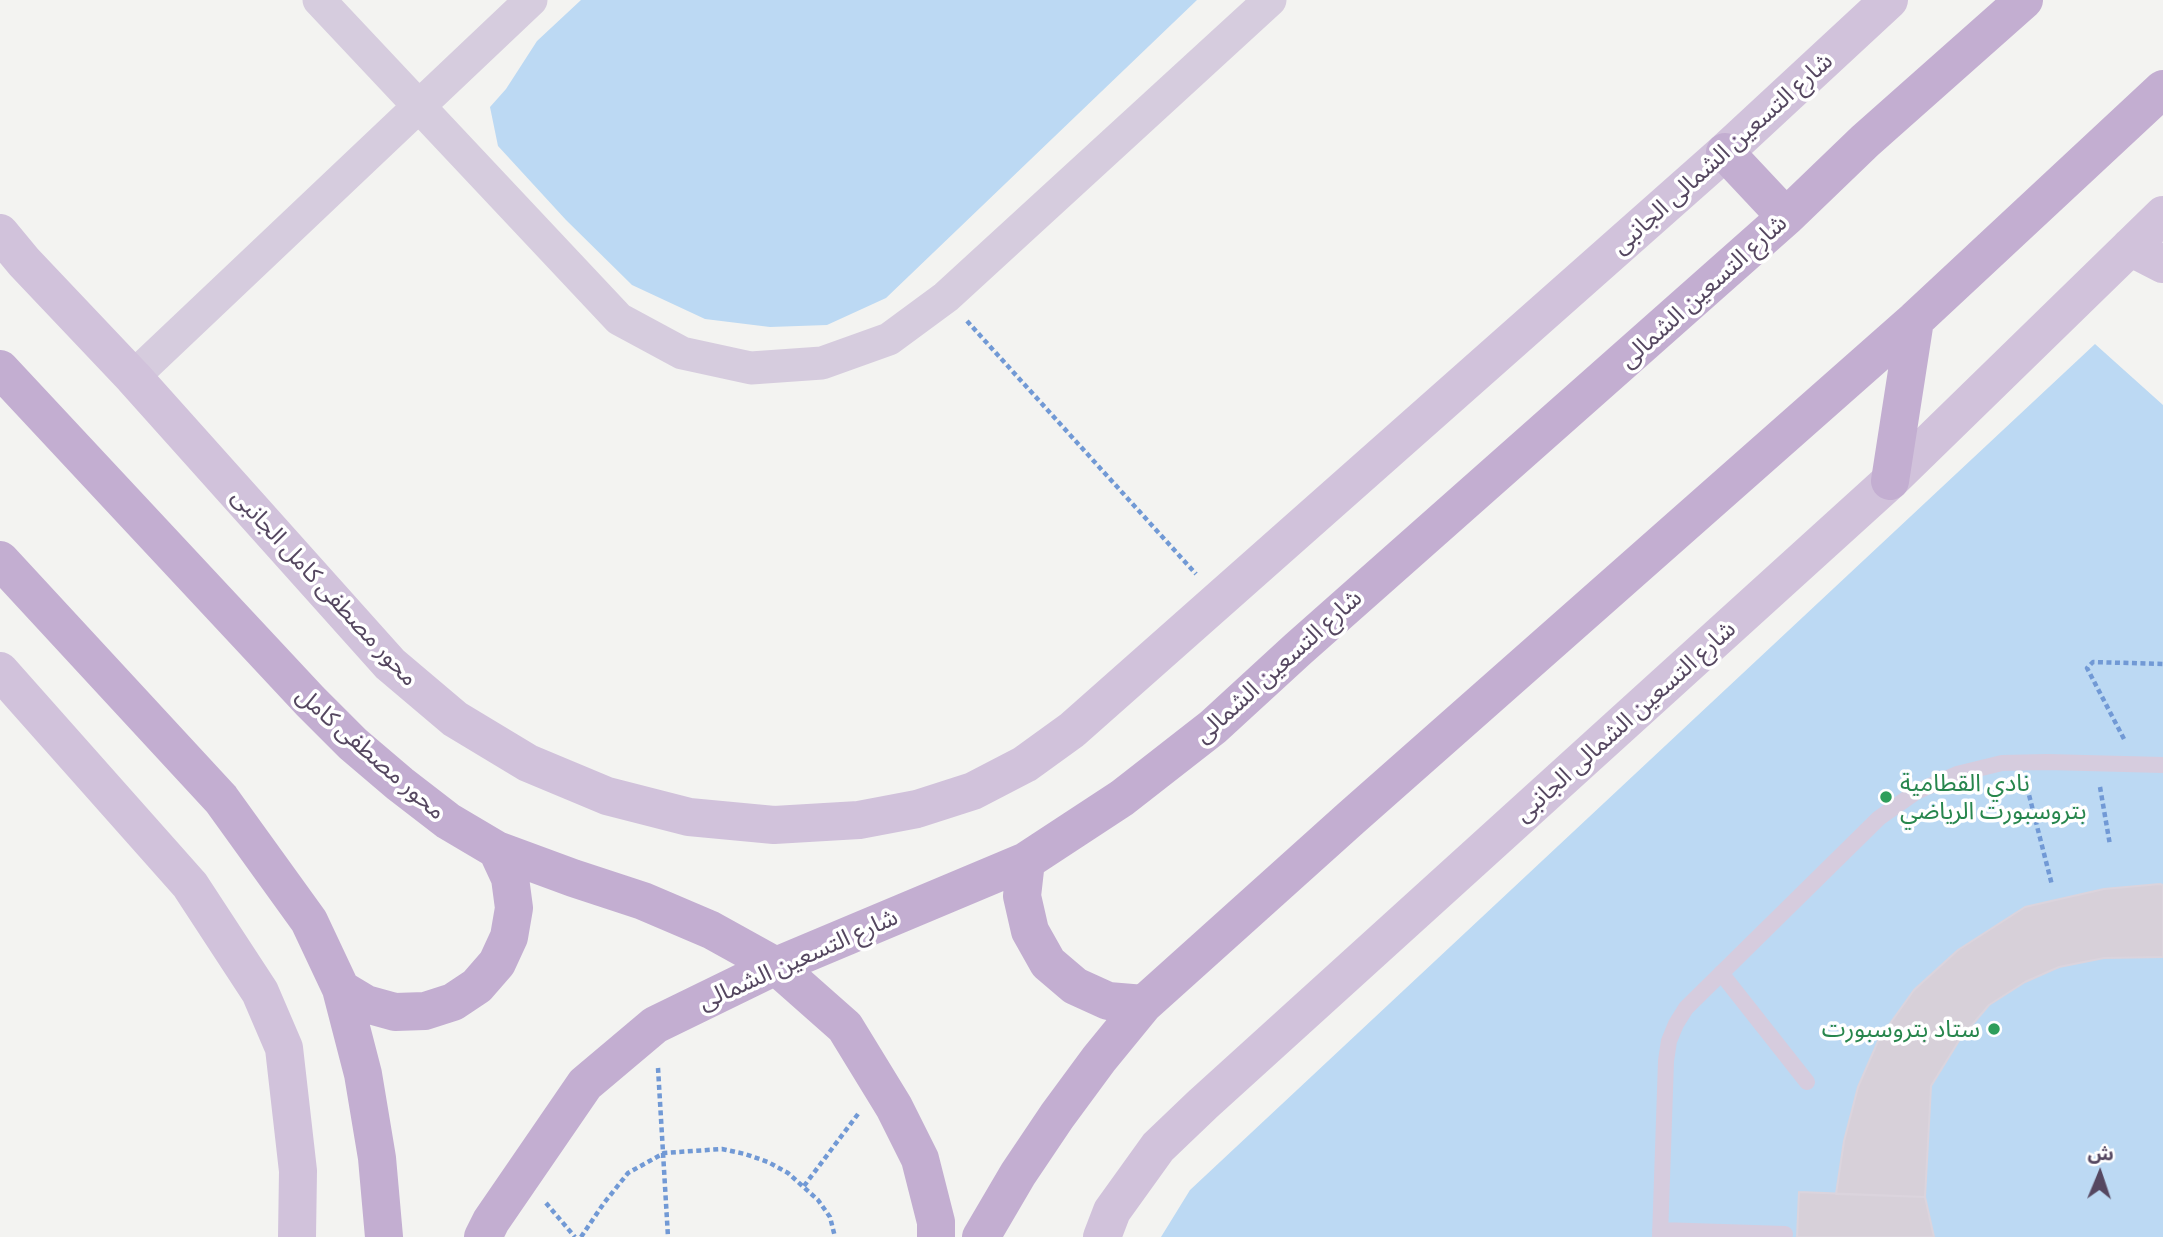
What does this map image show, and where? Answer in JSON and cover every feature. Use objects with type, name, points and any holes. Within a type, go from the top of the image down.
[{"type":"main road","name":"شارع التسعين الشمالى","points":[[483,1237],[491,1221],[585,1084],[655,1025],[776,967],[1026,861],[1122,798],[1213,727],[1786,217],[1866,141],[2024,0]]},
{"type":"main road","points":[[981,1237],[1018,1174],[1058,1116],[1099,1059],[1144,1004],[1350,818],[1915,320],[2163,89]]},
{"type":"main road","points":[[1725,152],[1786,217]]},
{"type":"main road","points":[[1891,481],[1915,320]]},
{"type":"main road","name":"محور مصطفى كامل","points":[[0,369],[268,658],[336,727],[448,821],[497,850],[643,901],[711,930],[776,967],[845,1027],[894,1107],[920,1159],[936,1223],[936,1237]]},
{"type":"main road","points":[[0,560],[221,799],[309,921],[341,989],[363,1074],[377,1158],[384,1237]]},
{"type":"main road","points":[[341,989],[366,1004],[405,1012],[425,1011],[453,1002],[477,986],[497,964],[509,937],[514,908],[510,878],[497,850]]},
{"type":"main road","points":[[1026,861],[1022,896],[1024,908],[1030,931],[1048,963],[1075,986],[1108,1001],[1144,1004]]},
{"type":"street","points":[[319,0],[619,319],[682,353],[751,368],[822,363],[889,339],[946,297],[1270,0]]},
{"type":"street","points":[[132,377],[531,0]]},
{"type":"street","name":"شارع التسعين الشمالى الجانبى","points":[[728,820],[774,825],[859,820],[917,810],[973,791],[1025,764],[1072,730],[1220,601],[1725,152],[1889,0]]},
{"type":"street","name":"شارع التسعين الشمالى الجانبى","points":[[1102,1237],[1112,1211],[1158,1147],[1891,481],[2163,215]]},
{"type":"street","name":"محور مصطفى كامل الجانبى","points":[[0,233],[390,664],[455,719],[528,763],[607,796],[690,817],[728,820]]},
{"type":"street","points":[[2130,247],[2163,264]]},
{"type":"street","points":[[7,687],[190,884],[260,992],[284,1048],[298,1171],[297,1237]]},
{"type":"lane","points":[[1785,1234],[1660,1234],[1669,1041],[1686,1008],[1879,818],[1916,792],[1957,774],[2002,763],[2163,765]]},
{"type":"lane","points":[[1721,974],[1807,1082]]},
{"type":"path","points":[[946,297],[1220,601]]},
{"type":"path","points":[[2128,743],[2087,668],[2093,662],[2163,664]]},
{"type":"path","points":[[2021,763],[2052,885]]},
{"type":"path","points":[[2096,763],[2110,845]]},
{"type":"path","points":[[655,1025],[668,1237]]},
{"type":"path","points":[[804,1186],[880,1084]]},
{"type":"path","points":[[581,1237],[628,1173],[664,1153],[722,1149],[746,1154],[788,1173],[818,1200],[830,1217],[835,1237]]},
{"type":"shaded area","points":[[581,0],[1197,0],[886,298],[827,325],[770,327],[705,319],[632,285],[566,220],[498,146],[490,107],[506,89],[537,41]]},
{"type":"shaded area","name":"نادي القطامية بتروسبورت الرياضي","points":[[2095,344],[2163,405],[2163,1237],[1161,1237],[1190,1190]]},
{"type":"building","points":[[2163,885],[2163,957],[2104,958],[2059,967],[2025,982],[1989,1005],[1960,1039],[1931,1086],[1925,1197],[1836,1194],[1844,1141],[1858,1087],[1879,1039],[1914,990],[1958,950],[2025,907],[2104,889]]},
{"type":"building","points":[[1799,1192],[1925,1197],[1934,1237],[1797,1237]]},
{"type":"place","name":"نادي القطامية بتروسبورت الرياضي","points":[[1886,797]]},
{"type":"place","name":"ستاد بتروسبورت","points":[[1994,1029]]}]
